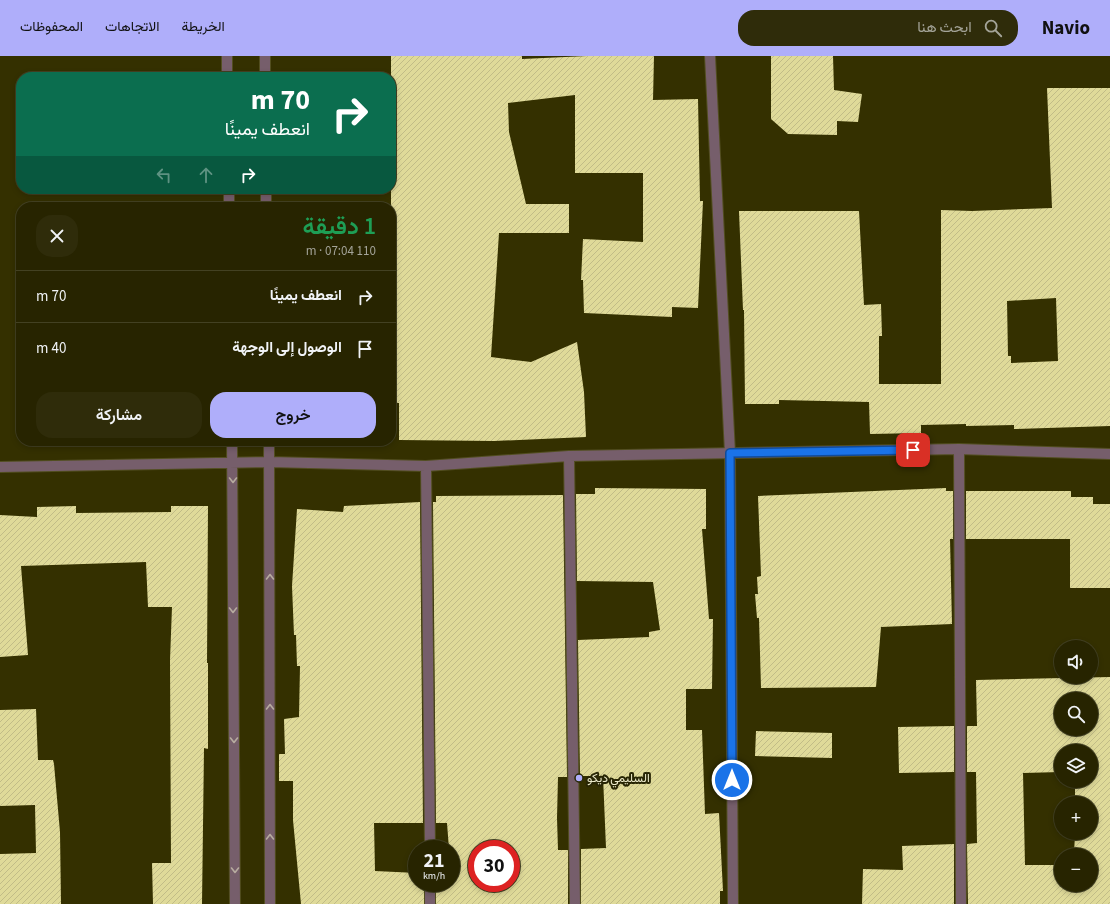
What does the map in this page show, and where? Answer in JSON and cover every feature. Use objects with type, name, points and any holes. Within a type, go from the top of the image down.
[{"type":"street","points":[[227,56],[227,72]]},
{"type":"street","points":[[264,56],[265,72]]},
{"type":"street","points":[[710,56],[730,453],[733,904]]},
{"type":"street","points":[[232,446],[235,904]]},
{"type":"street","points":[[269,446],[270,904]]},
{"type":"street","points":[[959,449],[961,904]]},
{"type":"street","points":[[0,467],[233,462],[426,466],[569,456],[959,449],[1110,454]]},
{"type":"street","points":[[569,456],[575,904]]},
{"type":"street","points":[[426,466],[430,840]]},
{"type":"street","points":[[430,892],[430,904]]},
{"type":"building","points":[[391,56],[522,56],[522,59],[587,56],[654,56],[653,100],[698,99],[700,201],[703,201],[698,308],[672,307],[672,317],[584,313],[583,280],[581,280],[583,239],[643,242],[643,173],[575,173],[575,95],[508,103],[509,132],[526,204],[569,204],[569,233],[499,233],[491,357],[531,362],[577,342],[584,392],[586,437],[494,441],[399,440],[399,403],[396,403],[396,202],[391,202],[391,194],[396,194],[396,72],[391,72]]},
{"type":"building","points":[[771,56],[833,56],[834,90],[862,94],[858,122],[837,121],[837,135],[788,134],[771,119]]},
{"type":"building","points":[[1047,88],[1110,88],[1110,426],[1014,429],[1014,425],[921,425],[921,433],[870,434],[869,402],[779,400],[779,404],[745,404],[744,310],[739,211],[859,211],[864,305],[881,304],[882,336],[879,336],[879,384],[941,384],[941,210],[972,211],[1052,208]],"holes":[[[1056,298],[1058,361],[1011,363],[1011,356],[1008,356],[1007,301]]]},
{"type":"building","points":[[595,488],[706,489],[706,529],[702,529],[709,619],[713,619],[712,689],[686,689],[686,730],[702,730],[705,814],[719,813],[723,891],[720,891],[720,904],[581,904],[581,849],[606,848],[603,776],[580,776],[578,640],[649,637],[649,632],[660,630],[653,582],[577,581],[576,494],[595,494]]},
{"type":"building","points":[[946,488],[946,491],[953,491],[953,539],[950,539],[952,624],[881,627],[876,687],[761,688],[759,618],[757,618],[755,594],[758,594],[757,577],[761,576],[758,496]]},
{"type":"building","points":[[966,491],[1071,491],[1071,497],[1093,497],[1093,504],[1110,504],[1110,588],[1070,588],[1070,539],[966,539]]},
{"type":"building","points":[[563,495],[567,777],[558,777],[557,818],[558,850],[568,850],[568,904],[436,904],[436,892],[460,892],[460,840],[448,840],[447,823],[436,823],[433,502],[436,502],[436,496]]},
{"type":"building","points":[[420,502],[423,823],[374,823],[375,871],[408,873],[408,892],[424,892],[424,904],[301,904],[293,820],[293,781],[279,781],[279,754],[285,754],[284,719],[299,717],[300,666],[297,666],[292,586],[297,509],[343,512],[344,506]]},
{"type":"building","points":[[76,506],[76,513],[171,512],[171,506],[208,506],[208,749],[204,748],[202,904],[153,904],[152,863],[171,863],[170,660],[172,607],[148,607],[146,562],[21,566],[28,655],[0,657],[0,515],[37,517],[37,507]]},
{"type":"building","points":[[1098,677],[1110,677],[1110,904],[968,904],[967,844],[977,843],[976,772],[967,772],[967,726],[977,726],[976,680],[1054,678],[1054,684],[1098,684]]},
{"type":"building","points":[[36,709],[38,760],[53,760],[54,764],[60,832],[61,904],[0,904],[0,854],[36,853],[35,805],[0,806],[0,710]]},
{"type":"building","points":[[954,726],[954,772],[899,773],[898,727]]},
{"type":"building","points":[[756,731],[832,733],[832,758],[755,756]]},
{"type":"building","points":[[954,844],[954,904],[862,904],[863,869],[903,870],[902,846]]},
{"type":"place","name":"السليمي ديكو","points":[[579,778]]},
{"type":"route","points":[[732,780],[730,453],[913,450]]}]
